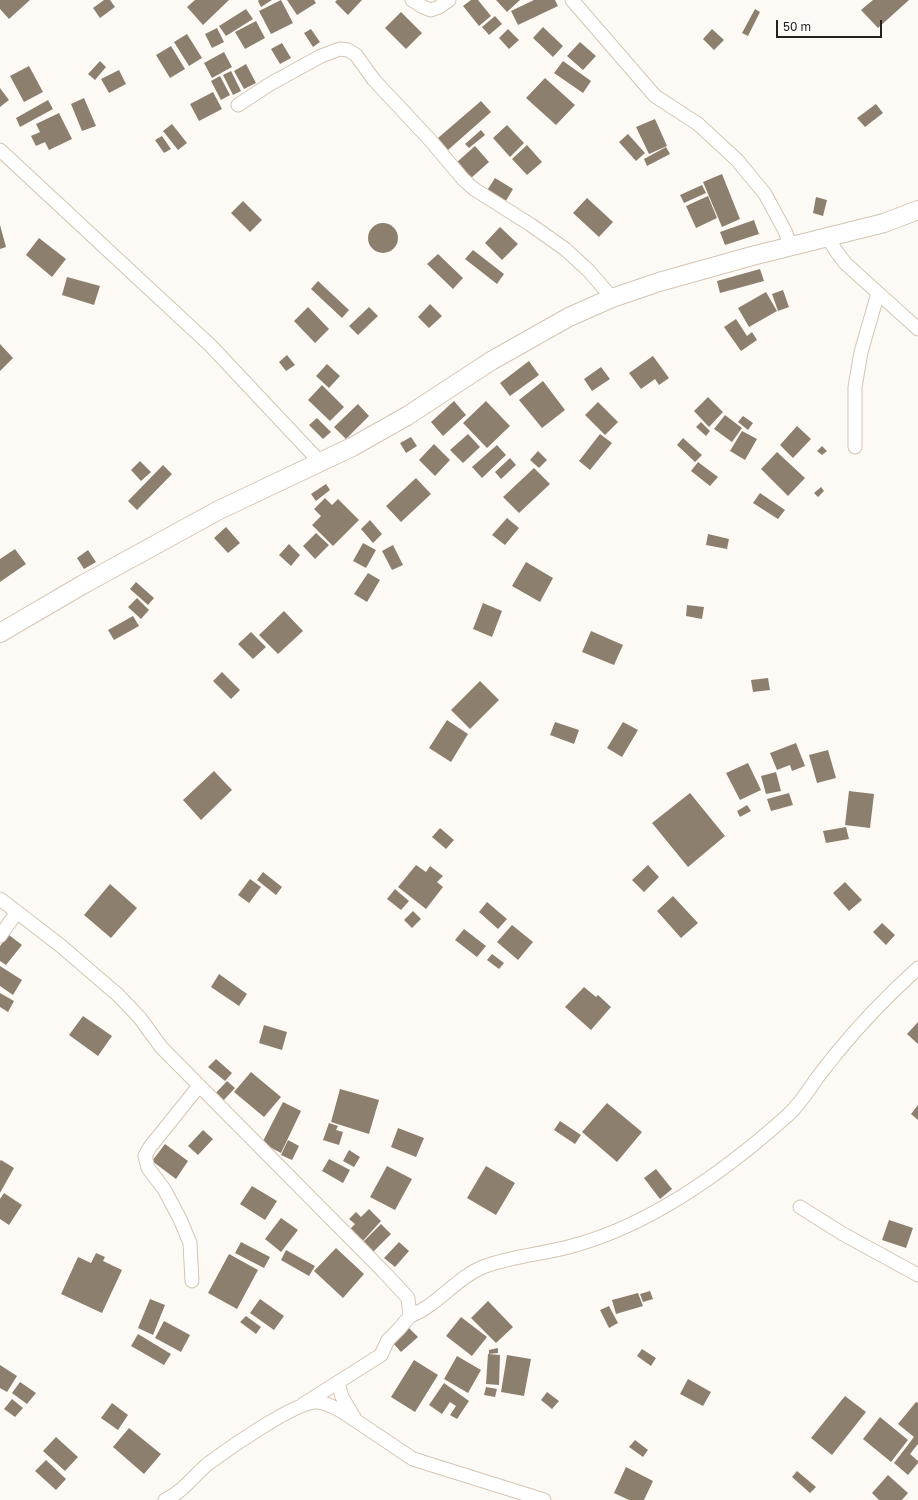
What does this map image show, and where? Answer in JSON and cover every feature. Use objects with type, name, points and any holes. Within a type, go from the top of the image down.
[{"type":"main road","points":[[0,633],[82,585],[219,510],[352,447],[407,416],[491,361],[569,318],[612,298],[659,282],[884,223],[918,210]]},
{"type":"street","points":[[412,0],[431,10],[439,7],[449,0]]},
{"type":"street","points":[[572,0],[655,96],[698,124],[737,160],[765,194],[785,231],[791,247]]},
{"type":"street","points":[[238,105],[270,84],[321,56],[340,49],[348,50],[356,55],[374,80],[431,141],[463,179],[474,188],[532,224],[565,249],[589,271],[612,298]]},
{"type":"street","points":[[0,150],[211,346],[320,462]]},
{"type":"street","points":[[828,238],[846,263],[918,328]]},
{"type":"street","points":[[855,447],[855,387],[861,352],[878,293]]},
{"type":"street","points":[[0,899],[61,946],[118,995],[140,1018],[161,1047],[408,1298],[410,1316]]},
{"type":"street","points":[[0,936],[17,912]]},
{"type":"street","points":[[165,1500],[184,1488],[209,1464],[263,1426],[302,1405],[381,1355],[388,1340],[410,1316],[431,1306],[461,1281],[482,1267],[498,1262],[581,1244],[638,1220],[693,1189],[730,1163],[790,1114],[871,1012],[918,968]]},
{"type":"street","points":[[192,1281],[190,1243],[180,1219],[164,1189],[148,1168],[145,1156],[150,1147],[200,1086]]},
{"type":"street","points":[[800,1207],[843,1234],[918,1275]]},
{"type":"street","points":[[338,1383],[342,1397],[349,1412],[358,1423]]},
{"type":"street","points":[[302,1405],[318,1402],[332,1406],[413,1459],[544,1500]]},
{"type":"building","points":[[0,0],[30,0],[9,19],[0,9]]},
{"type":"building","points":[[104,0],[110,0],[115,7],[100,18],[93,8]]},
{"type":"building","points":[[195,0],[229,0],[203,25],[187,7]]},
{"type":"building","points":[[272,0],[261,7],[258,1]]},
{"type":"building","points":[[281,0],[293,23],[271,34],[259,11]]},
{"type":"building","points":[[287,0],[314,0],[316,3],[297,15]]},
{"type":"building","points":[[337,0],[362,0],[348,15],[335,2]]},
{"type":"building","points":[[471,0],[478,0],[491,16],[479,26],[463,6]]},
{"type":"building","points":[[496,0],[520,0],[507,12]]},
{"type":"building","points":[[534,0],[555,0],[558,6],[518,25],[511,11]]},
{"type":"building","points":[[873,0],[909,0],[878,28],[861,10]]},
{"type":"building","points":[[246,9],[253,19],[226,36],[219,26]]},
{"type":"building","points":[[755,9],[760,12],[748,36],[742,33]]},
{"type":"building","points":[[401,12],[422,33],[406,49],[385,28]]},
{"type":"building","points":[[495,16],[502,24],[489,35],[482,27]]},
{"type":"building","points":[[256,21],[265,38],[245,49],[235,32]]},
{"type":"building","points":[[543,27],[563,46],[553,57],[533,38]]},
{"type":"building","points":[[217,28],[224,42],[212,48],[205,34]]},
{"type":"building","points":[[311,29],[320,42],[313,47],[304,33]]},
{"type":"building","points":[[508,29],[519,40],[509,49],[499,38]]},
{"type":"building","points":[[712,29],[724,40],[714,50],[703,39]]},
{"type":"building","points":[[187,34],[202,58],[189,66],[174,42]]},
{"type":"building","points":[[580,42],[596,56],[583,70],[567,56]]},
{"type":"building","points":[[282,43],[291,58],[280,64],[271,49]]},
{"type":"building","points":[[171,46],[185,69],[170,78],[156,55]]},
{"type":"building","points":[[224,52],[232,67],[212,78],[204,63]]},
{"type":"building","points":[[100,61],[106,67],[95,80],[88,74]]},
{"type":"building","points":[[563,61],[591,81],[583,93],[554,73]]},
{"type":"building","points":[[246,64],[256,83],[244,89],[234,71]]},
{"type":"building","points":[[29,66],[43,92],[24,102],[10,76]]},
{"type":"building","points":[[119,70],[126,84],[109,93],[101,79]]},
{"type":"building","points":[[231,71],[241,91],[233,95],[223,75]]},
{"type":"building","points":[[220,76],[230,95],[221,100],[211,81]]},
{"type":"building","points":[[545,78],[575,105],[556,125],[526,98]]},
{"type":"building","points":[[0,88],[9,100],[0,107]]},
{"type":"building","points":[[213,92],[222,109],[199,121],[190,104]]},
{"type":"building","points":[[84,98],[96,126],[82,131],[71,104]]},
{"type":"building","points":[[48,100],[53,109],[20,127],[16,118]]},
{"type":"building","points":[[481,101],[491,112],[448,150],[438,138]]},
{"type":"building","points":[[876,104],[883,113],[865,127],[857,118]]},
{"type":"building","points":[[59,113],[72,139],[49,150],[45,142],[36,146],[31,136],[40,132],[36,124]]},
{"type":"building","points":[[655,119],[667,146],[649,154],[636,127]]},
{"type":"building","points":[[172,124],[187,143],[178,150],[163,131]]},
{"type":"building","points":[[507,125],[524,143],[510,157],[493,138]]},
{"type":"building","points":[[481,130],[485,135],[469,148],[465,144]]},
{"type":"building","points":[[628,134],[645,153],[636,161],[619,142]]},
{"type":"building","points":[[162,136],[171,149],[164,153],[155,140]]},
{"type":"building","points":[[527,145],[542,162],[527,175],[512,159]]},
{"type":"building","points":[[475,146],[489,162],[470,179],[456,163]]},
{"type":"building","points":[[666,147],[670,154],[647,166],[644,159]]},
{"type":"building","points":[[722,174],[740,219],[722,227],[703,182]]},
{"type":"building","points":[[495,178],[513,189],[504,204],[486,192]]},
{"type":"building","points":[[702,185],[706,193],[684,203],[680,195]]},
{"type":"building","points":[[708,196],[717,218],[696,228],[686,206]]},
{"type":"building","points":[[816,197],[827,200],[823,216],[813,213]]},
{"type":"building","points":[[587,198],[613,222],[599,237],[573,213]]},
{"type":"building","points":[[243,201],[262,220],[250,232],[231,213]]},
{"type":"building","points":[[754,220],[759,234],[725,245],[720,232]]},
{"type":"building","points":[[383,223],[394,227],[398,238],[394,249],[383,253],[372,249],[368,238],[372,227]]},
{"type":"building","points":[[0,225],[6,247],[0,249]]},
{"type":"building","points":[[500,227],[518,244],[502,260],[485,243]]},
{"type":"building","points":[[39,238],[66,259],[52,277],[26,255]]},
{"type":"building","points":[[473,250],[504,274],[497,284],[465,259]]},
{"type":"building","points":[[438,254],[463,278],[453,289],[427,264]]},
{"type":"building","points":[[760,269],[764,281],[720,293],[717,281]]},
{"type":"building","points":[[67,277],[100,286],[94,305],[62,295]]},
{"type":"building","points":[[318,281],[349,310],[342,318],[311,289]]},
{"type":"building","points":[[783,290],[789,307],[778,311],[772,294]]},
{"type":"building","points":[[766,292],[777,311],[749,327],[738,308]]},
{"type":"building","points":[[430,304],[442,316],[429,328],[418,317]]},
{"type":"building","points":[[308,307],[329,329],[315,343],[294,321]]},
{"type":"building","points":[[369,307],[378,316],[358,335],[349,326]]},
{"type":"building","points":[[736,319],[747,336],[752,332],[757,340],[741,351],[724,327]]},
{"type":"building","points":[[0,344],[13,358],[0,371]]},
{"type":"building","points":[[287,355],[295,365],[286,371],[279,362]]},
{"type":"building","points":[[653,356],[669,378],[659,385],[655,379],[641,389],[629,373]]},
{"type":"building","points":[[529,361],[539,375],[510,396],[500,383]]},
{"type":"building","points":[[327,364],[340,376],[329,388],[316,376]]},
{"type":"building","points":[[601,367],[610,379],[592,391],[584,379]]},
{"type":"building","points":[[543,381],[565,410],[542,428],[519,400]]},
{"type":"building","points":[[322,385],[344,407],[330,421],[308,400]]},
{"type":"building","points":[[708,397],[723,412],[709,427],[694,411]]},
{"type":"building","points":[[454,401],[466,415],[443,436],[431,422]]},
{"type":"building","points":[[486,401],[510,426],[487,448],[463,423]]},
{"type":"building","points":[[598,402],[618,422],[605,435],[585,415]]},
{"type":"building","points":[[358,404],[369,416],[346,439],[334,427]]},
{"type":"building","points":[[725,415],[742,428],[732,442],[714,429]]},
{"type":"building","points":[[743,416],[753,423],[748,430],[738,422]]},
{"type":"building","points":[[317,418],[331,432],[323,439],[309,425]]},
{"type":"building","points":[[701,422],[710,431],[706,436],[696,427]]},
{"type":"building","points":[[797,426],[811,439],[793,458],[780,445]]},
{"type":"building","points":[[742,431],[757,439],[745,460],[730,451]]},
{"type":"building","points":[[468,434],[480,447],[463,463],[450,450]]},
{"type":"building","points":[[600,434],[612,443],[590,470],[579,461]]},
{"type":"building","points":[[411,437],[417,446],[406,453],[400,443]]},
{"type":"building","points":[[683,438],[702,455],[695,462],[677,445]]},
{"type":"building","points":[[434,444],[450,460],[435,476],[419,460]]},
{"type":"building","points":[[497,445],[506,455],[482,478],[472,467]]},
{"type":"building","points":[[822,446],[827,451],[822,455],[817,451]]},
{"type":"building","points":[[538,451],[547,460],[539,468],[530,460]]},
{"type":"building","points":[[777,452],[805,478],[788,496],[761,469]]},
{"type":"building","points":[[510,458],[516,465],[501,479],[495,472]]},
{"type":"building","points":[[140,461],[151,472],[141,481],[131,470]]},
{"type":"building","points":[[698,462],[718,477],[710,486],[691,471]]},
{"type":"building","points":[[163,465],[172,474],[137,510],[128,501]]},
{"type":"building","points":[[534,468],[550,484],[519,513],[503,497]]},
{"type":"building","points":[[416,478],[431,494],[401,522],[386,506]]},
{"type":"building","points":[[326,484],[330,490],[316,501],[311,494]]},
{"type":"building","points":[[821,487],[824,491],[818,497],[814,493]]},
{"type":"building","points":[[760,493],[785,510],[778,519],[753,503]]},
{"type":"building","points":[[325,498],[332,505],[338,499],[359,520],[333,546],[312,525],[321,516],[314,509]]},
{"type":"building","points":[[507,518],[519,528],[505,545],[492,535]]},
{"type":"building","points":[[370,520],[382,534],[373,543],[361,529]]},
{"type":"building","points":[[226,527],[240,543],[228,553],[214,538]]},
{"type":"building","points":[[316,533],[329,545],[315,559],[303,546]]},
{"type":"building","points":[[708,534],[729,539],[727,549],[706,545]]},
{"type":"building","points":[[363,543],[376,550],[366,568],[353,561]]},
{"type":"building","points":[[289,544],[300,555],[291,566],[279,555]]},
{"type":"building","points":[[393,545],[403,565],[392,570],[382,551]]},
{"type":"building","points":[[15,549],[26,564],[0,582],[0,559]]},
{"type":"building","points":[[88,550],[96,562],[84,569],[77,558]]},
{"type":"building","points":[[526,562],[553,578],[540,602],[512,586]]},
{"type":"building","points":[[368,573],[380,580],[367,602],[354,594]]},
{"type":"building","points":[[136,582],[154,598],[148,605],[130,589]]},
{"type":"building","points":[[137,598],[149,610],[141,619],[128,607]]},
{"type":"building","points":[[483,603],[502,611],[492,637],[473,629]]},
{"type":"building","points":[[687,605],[704,607],[702,619],[686,616]]},
{"type":"building","points":[[284,611],[303,631],[278,654],[259,635]]},
{"type":"building","points":[[133,616],[139,626],[114,640],[108,630]]},
{"type":"building","points":[[591,631],[623,645],[614,665],[582,652]]},
{"type":"building","points":[[251,632],[266,647],[253,659],[238,644]]},
{"type":"building","points":[[222,672],[240,690],[231,699],[213,681]]},
{"type":"building","points":[[768,678],[770,690],[753,692],[751,680]]},
{"type":"building","points":[[480,681],[499,700],[470,729],[451,710]]},
{"type":"building","points":[[447,720],[468,734],[451,762],[429,748]]},
{"type":"building","points":[[555,722],[579,730],[574,744],[550,735]]},
{"type":"building","points":[[623,722],[638,730],[622,757],[607,748]]},
{"type":"building","points":[[796,743],[805,766],[792,771],[790,765],[777,770],[770,753]]},
{"type":"building","points":[[828,750],[836,778],[817,783],[809,755]]},
{"type":"building","points":[[748,763],[761,790],[740,800],[726,773]]},
{"type":"building","points":[[214,771],[232,790],[201,820],[183,800]]},
{"type":"building","points":[[776,772],[781,791],[766,794],[761,776]]},
{"type":"building","points":[[849,791],[874,794],[870,828],[845,825]]},
{"type":"building","points":[[690,793],[725,836],[688,867],[652,823]]},
{"type":"building","points":[[789,793],[793,805],[771,811],[767,799]]},
{"type":"building","points":[[747,805],[751,811],[740,817],[737,811]]},
{"type":"building","points":[[846,827],[849,839],[826,843],[823,831]]},
{"type":"building","points":[[440,828],[454,840],[446,849],[432,837]]},
{"type":"building","points":[[416,865],[426,872],[430,866],[443,876],[437,882],[443,887],[426,909],[398,887]]},
{"type":"building","points":[[648,865],[659,877],[644,892],[632,880]]},
{"type":"building","points":[[263,872],[282,887],[276,895],[257,880]]},
{"type":"building","points":[[250,879],[261,887],[249,903],[238,895]]},
{"type":"building","points":[[845,882],[862,900],[849,911],[833,893]]},
{"type":"building","points":[[110,884],[137,908],[111,938],[84,915]]},
{"type":"building","points":[[395,889],[409,901],[401,910],[387,899]]},
{"type":"building","points":[[673,896],[698,923],[681,938],[657,911]]},
{"type":"building","points":[[487,902],[507,919],[498,929],[479,912]]},
{"type":"building","points":[[413,911],[421,919],[412,928],[404,920]]},
{"type":"building","points":[[882,923],[895,935],[886,945],[873,932]]},
{"type":"building","points":[[512,925],[533,942],[518,960],[497,942]]},
{"type":"building","points":[[464,929],[486,946],[477,957],[455,940]]},
{"type":"building","points":[[9,935],[22,945],[6,965],[0,961],[0,946]]},
{"type":"building","points":[[492,954],[504,963],[499,969],[487,960]]},
{"type":"building","points":[[0,966],[22,980],[13,995],[0,986]]},
{"type":"building","points":[[219,974],[247,994],[239,1006],[211,987]]},
{"type":"building","points":[[584,987],[596,997],[598,995],[611,1007],[591,1030],[565,1007]]},
{"type":"building","points":[[0,993],[14,1001],[8,1012],[0,1007]]},
{"type":"building","points":[[83,1016],[112,1036],[98,1056],[69,1035]]},
{"type":"building","points":[[918,1022],[918,1044],[907,1034]]},
{"type":"building","points":[[264,1025],[287,1032],[282,1050],[259,1043]]},
{"type":"building","points":[[216,1059],[232,1073],[225,1081],[208,1067]]},
{"type":"building","points":[[251,1072],[281,1097],[264,1117],[234,1092]]},
{"type":"building","points":[[227,1081],[235,1088],[222,1102],[214,1095]]},
{"type":"building","points":[[340,1089],[379,1100],[369,1134],[331,1122]]},
{"type":"building","points":[[283,1102],[301,1111],[281,1153],[262,1143]]},
{"type":"building","points":[[607,1103],[642,1132],[617,1162],[582,1132]]},
{"type":"building","points":[[918,1105],[918,1120],[911,1114]]},
{"type":"building","points":[[560,1121],[581,1135],[575,1144],[554,1130]]},
{"type":"building","points":[[329,1123],[338,1126],[336,1130],[343,1132],[339,1145],[323,1140]]},
{"type":"building","points":[[398,1128],[424,1138],[416,1157],[391,1147]]},
{"type":"building","points":[[203,1130],[213,1139],[198,1155],[188,1146]]},
{"type":"building","points":[[288,1140],[299,1146],[292,1160],[281,1155]]},
{"type":"building","points":[[165,1144],[188,1161],[176,1179],[152,1161]]},
{"type":"building","points":[[349,1150],[360,1157],[354,1167],[343,1161]]},
{"type":"building","points":[[329,1159],[350,1170],[343,1183],[322,1171]]},
{"type":"building","points":[[1,1160],[14,1168],[0,1193],[0,1161]]},
{"type":"building","points":[[387,1166],[412,1179],[395,1210],[370,1197]]},
{"type":"building","points":[[486,1166],[515,1183],[496,1215],[467,1198]]},
{"type":"building","points":[[656,1169],[672,1189],[660,1199],[644,1178]]},
{"type":"building","points":[[252,1186],[277,1201],[265,1220],[240,1204]]},
{"type":"building","points":[[4,1193],[22,1205],[9,1225],[0,1219],[0,1199]]},
{"type":"building","points":[[369,1209],[381,1221],[362,1242],[349,1230],[355,1224],[349,1219],[356,1212],[361,1217]]},
{"type":"building","points":[[281,1218],[298,1230],[281,1252],[265,1239]]},
{"type":"building","points":[[889,1220],[913,1228],[906,1248],[882,1240]]},
{"type":"building","points":[[381,1224],[391,1234],[373,1252],[363,1242]]},
{"type":"building","points":[[241,1242],[270,1257],[264,1268],[235,1253]]},
{"type":"building","points":[[399,1242],[409,1251],[395,1267],[384,1258]]},
{"type":"building","points":[[336,1248],[364,1274],[343,1298],[314,1271]]},
{"type":"building","points":[[286,1250],[315,1266],[309,1276],[281,1260]]},
{"type":"building","points":[[96,1253],[105,1257],[103,1261],[122,1270],[102,1313],[61,1294],[78,1257],[91,1263]]},
{"type":"building","points":[[229,1254],[258,1270],[237,1309],[208,1293]]},
{"type":"building","points":[[650,1291],[653,1299],[643,1302],[640,1294]]},
{"type":"building","points":[[638,1293],[643,1306],[616,1314],[612,1300]]},
{"type":"building","points":[[150,1299],[165,1305],[153,1335],[138,1328]]},
{"type":"building","points":[[260,1299],[284,1316],[274,1330],[250,1313]]},
{"type":"building","points":[[488,1301],[513,1327],[496,1343],[471,1318]]},
{"type":"building","points":[[609,1306],[618,1323],[609,1328],[600,1310]]},
{"type":"building","points":[[246,1316],[261,1327],[256,1334],[240,1322]]},
{"type":"building","points":[[461,1317],[487,1337],[472,1356],[446,1336]]},
{"type":"building","points":[[164,1321],[190,1335],[181,1352],[155,1338]]},
{"type":"building","points":[[409,1328],[418,1337],[401,1352],[393,1343]]},
{"type":"building","points":[[138,1334],[171,1354],[164,1365],[131,1346]]},
{"type":"building","points":[[498,1348],[498,1353],[489,1354],[489,1350]]},
{"type":"building","points":[[642,1349],[656,1358],[651,1366],[637,1356]]},
{"type":"building","points":[[488,1354],[500,1355],[499,1385],[486,1384]]},
{"type":"building","points":[[507,1355],[531,1359],[524,1396],[501,1392]]},
{"type":"building","points":[[457,1356],[481,1370],[468,1393],[444,1379]]},
{"type":"building","points":[[414,1360],[438,1375],[415,1412],[391,1397]]},
{"type":"building","points":[[0,1365],[17,1376],[7,1392],[0,1388]]},
{"type":"building","points":[[688,1379],[711,1392],[703,1406],[680,1394]]},
{"type":"building","points":[[20,1382],[36,1393],[27,1404],[12,1393]]},
{"type":"building","points":[[444,1383],[469,1401],[457,1419],[450,1415],[456,1406],[450,1402],[442,1414],[429,1405]]},
{"type":"building","points":[[486,1387],[497,1389],[495,1397],[484,1395]]},
{"type":"building","points":[[547,1392],[559,1401],[552,1409],[541,1400]]},
{"type":"building","points":[[845,1396],[866,1412],[832,1455],[811,1438]]},
{"type":"building","points":[[12,1399],[23,1408],[15,1417],[4,1409]]},
{"type":"building","points":[[916,1402],[918,1403],[918,1444],[910,1454],[918,1461],[918,1463],[908,1475],[894,1463],[914,1437],[898,1424]]},
{"type":"building","points":[[112,1403],[128,1415],[118,1430],[101,1418]]},
{"type":"building","points":[[880,1417],[908,1440],[891,1462],[863,1439]]},
{"type":"building","points":[[129,1428],[161,1454],[144,1474],[113,1447]]},
{"type":"building","points":[[56,1437],[78,1457],[65,1471],[43,1451]]},
{"type":"building","points":[[635,1440],[648,1450],[643,1457],[629,1447]]},
{"type":"building","points":[[46,1460],[66,1479],[56,1490],[35,1471]]},
{"type":"building","points":[[626,1467],[653,1481],[644,1500],[629,1500],[614,1493]]},
{"type":"building","points":[[797,1471],[816,1487],[810,1493],[792,1477]]},
{"type":"building","points":[[888,1475],[908,1493],[902,1500],[879,1500],[872,1493]]}]
